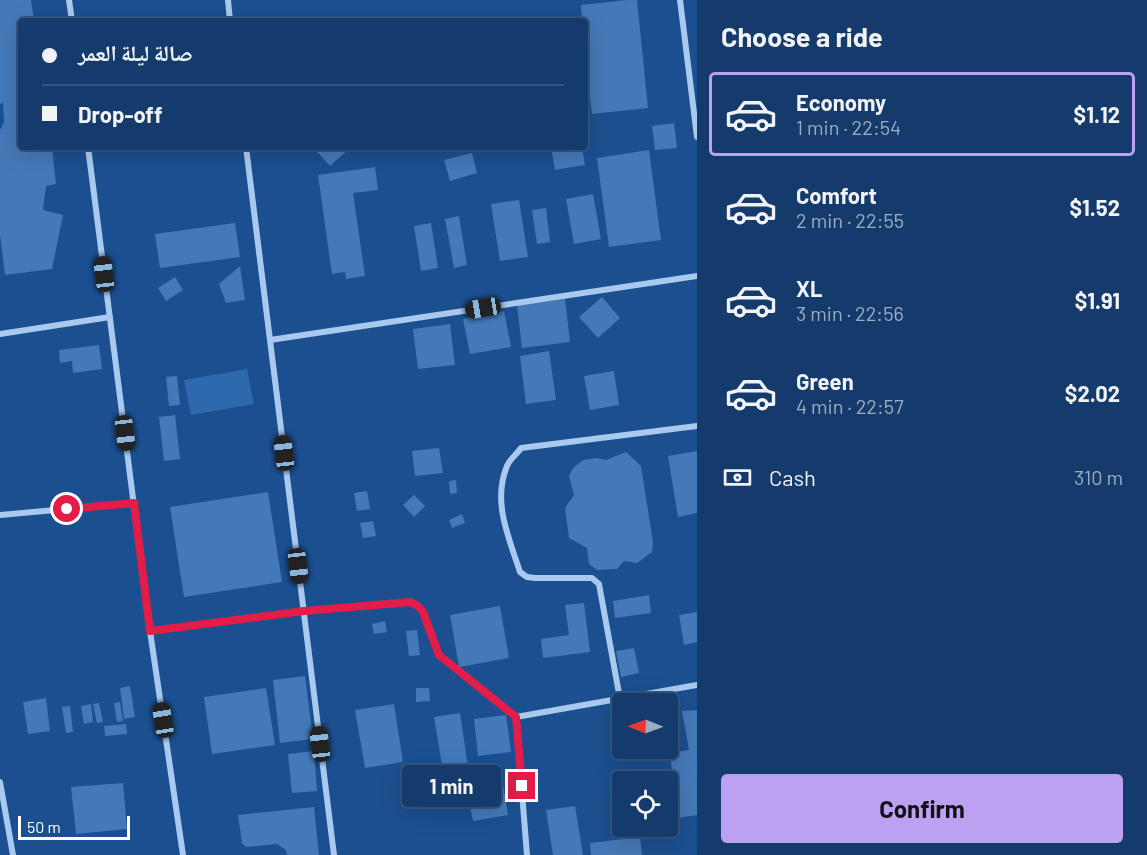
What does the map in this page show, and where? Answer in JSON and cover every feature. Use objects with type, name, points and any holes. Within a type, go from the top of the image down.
[{"type":"street","points":[[69,0],[72,18]]},
{"type":"street","points":[[228,0],[230,18]]},
{"type":"street","points":[[680,0],[697,137]]},
{"type":"street","points":[[88,150],[150,631],[183,855]]},
{"type":"street","points":[[246,150],[334,855]]},
{"type":"street","points":[[270,340],[697,276]]},
{"type":"street","points":[[0,334],[110,317]]},
{"type":"street","points":[[619,693],[599,584],[592,578],[535,578],[527,577],[520,572],[503,521],[501,491],[507,465],[522,448],[697,426]]},
{"type":"street","points":[[0,515],[134,503]]},
{"type":"street","points":[[150,631],[304,611],[410,602],[418,606],[423,612],[439,655],[516,717],[527,855]]},
{"type":"street","points":[[656,693],[697,686]]},
{"type":"street","points":[[516,717],[612,700]]},
{"type":"street","points":[[0,782],[13,855]]},
{"type":"shaded area","points":[[247,369],[254,404],[191,415],[184,380]]},
{"type":"building","points":[[0,0],[31,0],[34,18],[18,18],[18,122],[16,124],[18,124],[18,150],[52,150],[56,184],[46,186],[43,210],[63,215],[52,269],[5,275],[0,235],[0,130],[4,122],[3,103],[0,104]]},
{"type":"building","points":[[637,0],[648,108],[592,114],[588,76],[588,18],[582,18],[581,5]]},
{"type":"building","points":[[674,123],[677,148],[655,150],[652,126]]},
{"type":"building","points":[[316,150],[348,150],[330,166]]},
{"type":"building","points":[[552,150],[582,150],[585,165],[555,170]]},
{"type":"building","points":[[649,150],[661,240],[609,247],[597,158]]},
{"type":"building","points":[[472,153],[477,173],[450,181],[444,160]]},
{"type":"building","points":[[375,167],[378,190],[353,193],[365,276],[346,279],[345,272],[332,274],[318,175]]},
{"type":"building","points":[[593,194],[601,239],[574,244],[566,199]]},
{"type":"building","points":[[519,200],[528,257],[500,261],[491,204]]},
{"type":"building","points":[[546,208],[550,242],[537,244],[532,210]]},
{"type":"building","points":[[459,216],[467,265],[454,268],[445,219]]},
{"type":"building","points":[[235,223],[240,257],[160,268],[155,234]]},
{"type":"building","points":[[431,223],[438,268],[421,271],[414,226]]},
{"type":"building","points":[[240,266],[245,300],[226,303],[219,284]]},
{"type":"building","points":[[175,277],[183,290],[166,301],[158,288]]},
{"type":"building","points":[[602,297],[620,318],[598,338],[579,317]]},
{"type":"building","points":[[565,299],[570,342],[522,348],[517,305]]},
{"type":"building","points":[[504,311],[511,347],[470,354],[463,319]]},
{"type":"building","points":[[450,324],[455,365],[418,369],[413,329]]},
{"type":"building","points":[[99,345],[102,369],[73,373],[72,361],[60,363],[59,350]]},
{"type":"building","points":[[549,351],[556,400],[526,404],[520,356]]},
{"type":"building","points":[[614,371],[619,405],[590,410],[584,376]]},
{"type":"building","points":[[177,376],[180,405],[169,406],[166,377]]},
{"type":"building","points":[[175,415],[180,459],[164,461],[159,417]]},
{"type":"building","points":[[439,448],[443,473],[415,476],[412,451]]},
{"type":"building","points":[[697,451],[697,513],[678,517],[668,456]]},
{"type":"building","points":[[626,452],[641,466],[653,542],[652,552],[637,563],[624,561],[617,569],[597,570],[589,564],[587,548],[569,538],[565,508],[574,495],[569,476],[573,468],[583,460],[596,458],[606,460]]},
{"type":"building","points":[[456,480],[457,493],[450,494],[449,481]]},
{"type":"building","points":[[367,491],[370,509],[357,511],[354,493]]},
{"type":"building","points":[[268,492],[282,582],[184,597],[170,507]]},
{"type":"building","points":[[414,495],[425,506],[414,517],[403,505]]},
{"type":"building","points":[[462,514],[465,523],[452,528],[449,520]]},
{"type":"building","points":[[373,521],[376,536],[363,538],[360,523]]},
{"type":"building","points":[[649,595],[651,613],[615,618],[613,601]]},
{"type":"building","points":[[584,603],[590,652],[543,658],[541,639],[569,635],[565,605]]},
{"type":"building","points":[[500,606],[509,658],[459,667],[450,615]]},
{"type":"building","points":[[697,612],[697,642],[684,645],[679,615]]},
{"type":"building","points":[[385,621],[387,632],[374,634],[372,624]]},
{"type":"building","points":[[417,630],[420,655],[409,656],[406,631]]},
{"type":"building","points":[[634,648],[639,673],[621,677],[616,651]]},
{"type":"building","points":[[305,676],[313,739],[280,743],[273,680]]},
{"type":"building","points":[[130,686],[135,717],[124,719],[120,688]]},
{"type":"building","points":[[266,688],[275,745],[212,754],[204,697]]},
{"type":"building","points":[[416,688],[429,688],[430,701],[416,702]]},
{"type":"building","points":[[46,698],[50,731],[28,734],[23,702]]},
{"type":"building","points":[[120,702],[123,721],[117,722],[114,703]]},
{"type":"building","points":[[99,703],[103,722],[97,723],[93,704]]},
{"type":"building","points":[[91,704],[93,722],[84,724],[81,706]]},
{"type":"building","points":[[394,704],[403,762],[365,768],[355,710]]},
{"type":"building","points":[[70,706],[73,732],[66,733],[62,707]]},
{"type":"building","points":[[697,710],[697,815],[678,818],[678,771],[672,771],[671,759],[678,759],[678,752],[689,750],[682,711]]},
{"type":"building","points":[[460,713],[468,767],[443,771],[434,717]]},
{"type":"building","points":[[506,715],[511,752],[478,756],[474,719]]},
{"type":"building","points":[[126,724],[127,734],[105,736],[104,726]]},
{"type":"building","points":[[314,751],[317,791],[292,793],[288,754]]},
{"type":"building","points":[[500,766],[508,815],[473,821],[463,771]]},
{"type":"building","points":[[123,783],[127,829],[76,834],[71,787]]},
{"type":"building","points":[[575,806],[583,855],[553,855],[546,810]]},
{"type":"building","points":[[314,807],[319,855],[287,855],[286,850],[277,844],[246,847],[242,843],[238,815]]},
{"type":"building","points":[[640,837],[642,855],[591,855],[590,843]]},
{"type":"route","points":[[67,509],[134,503],[150,631],[304,611],[410,602],[418,606],[423,612],[439,655],[516,717],[522,786]]}]
